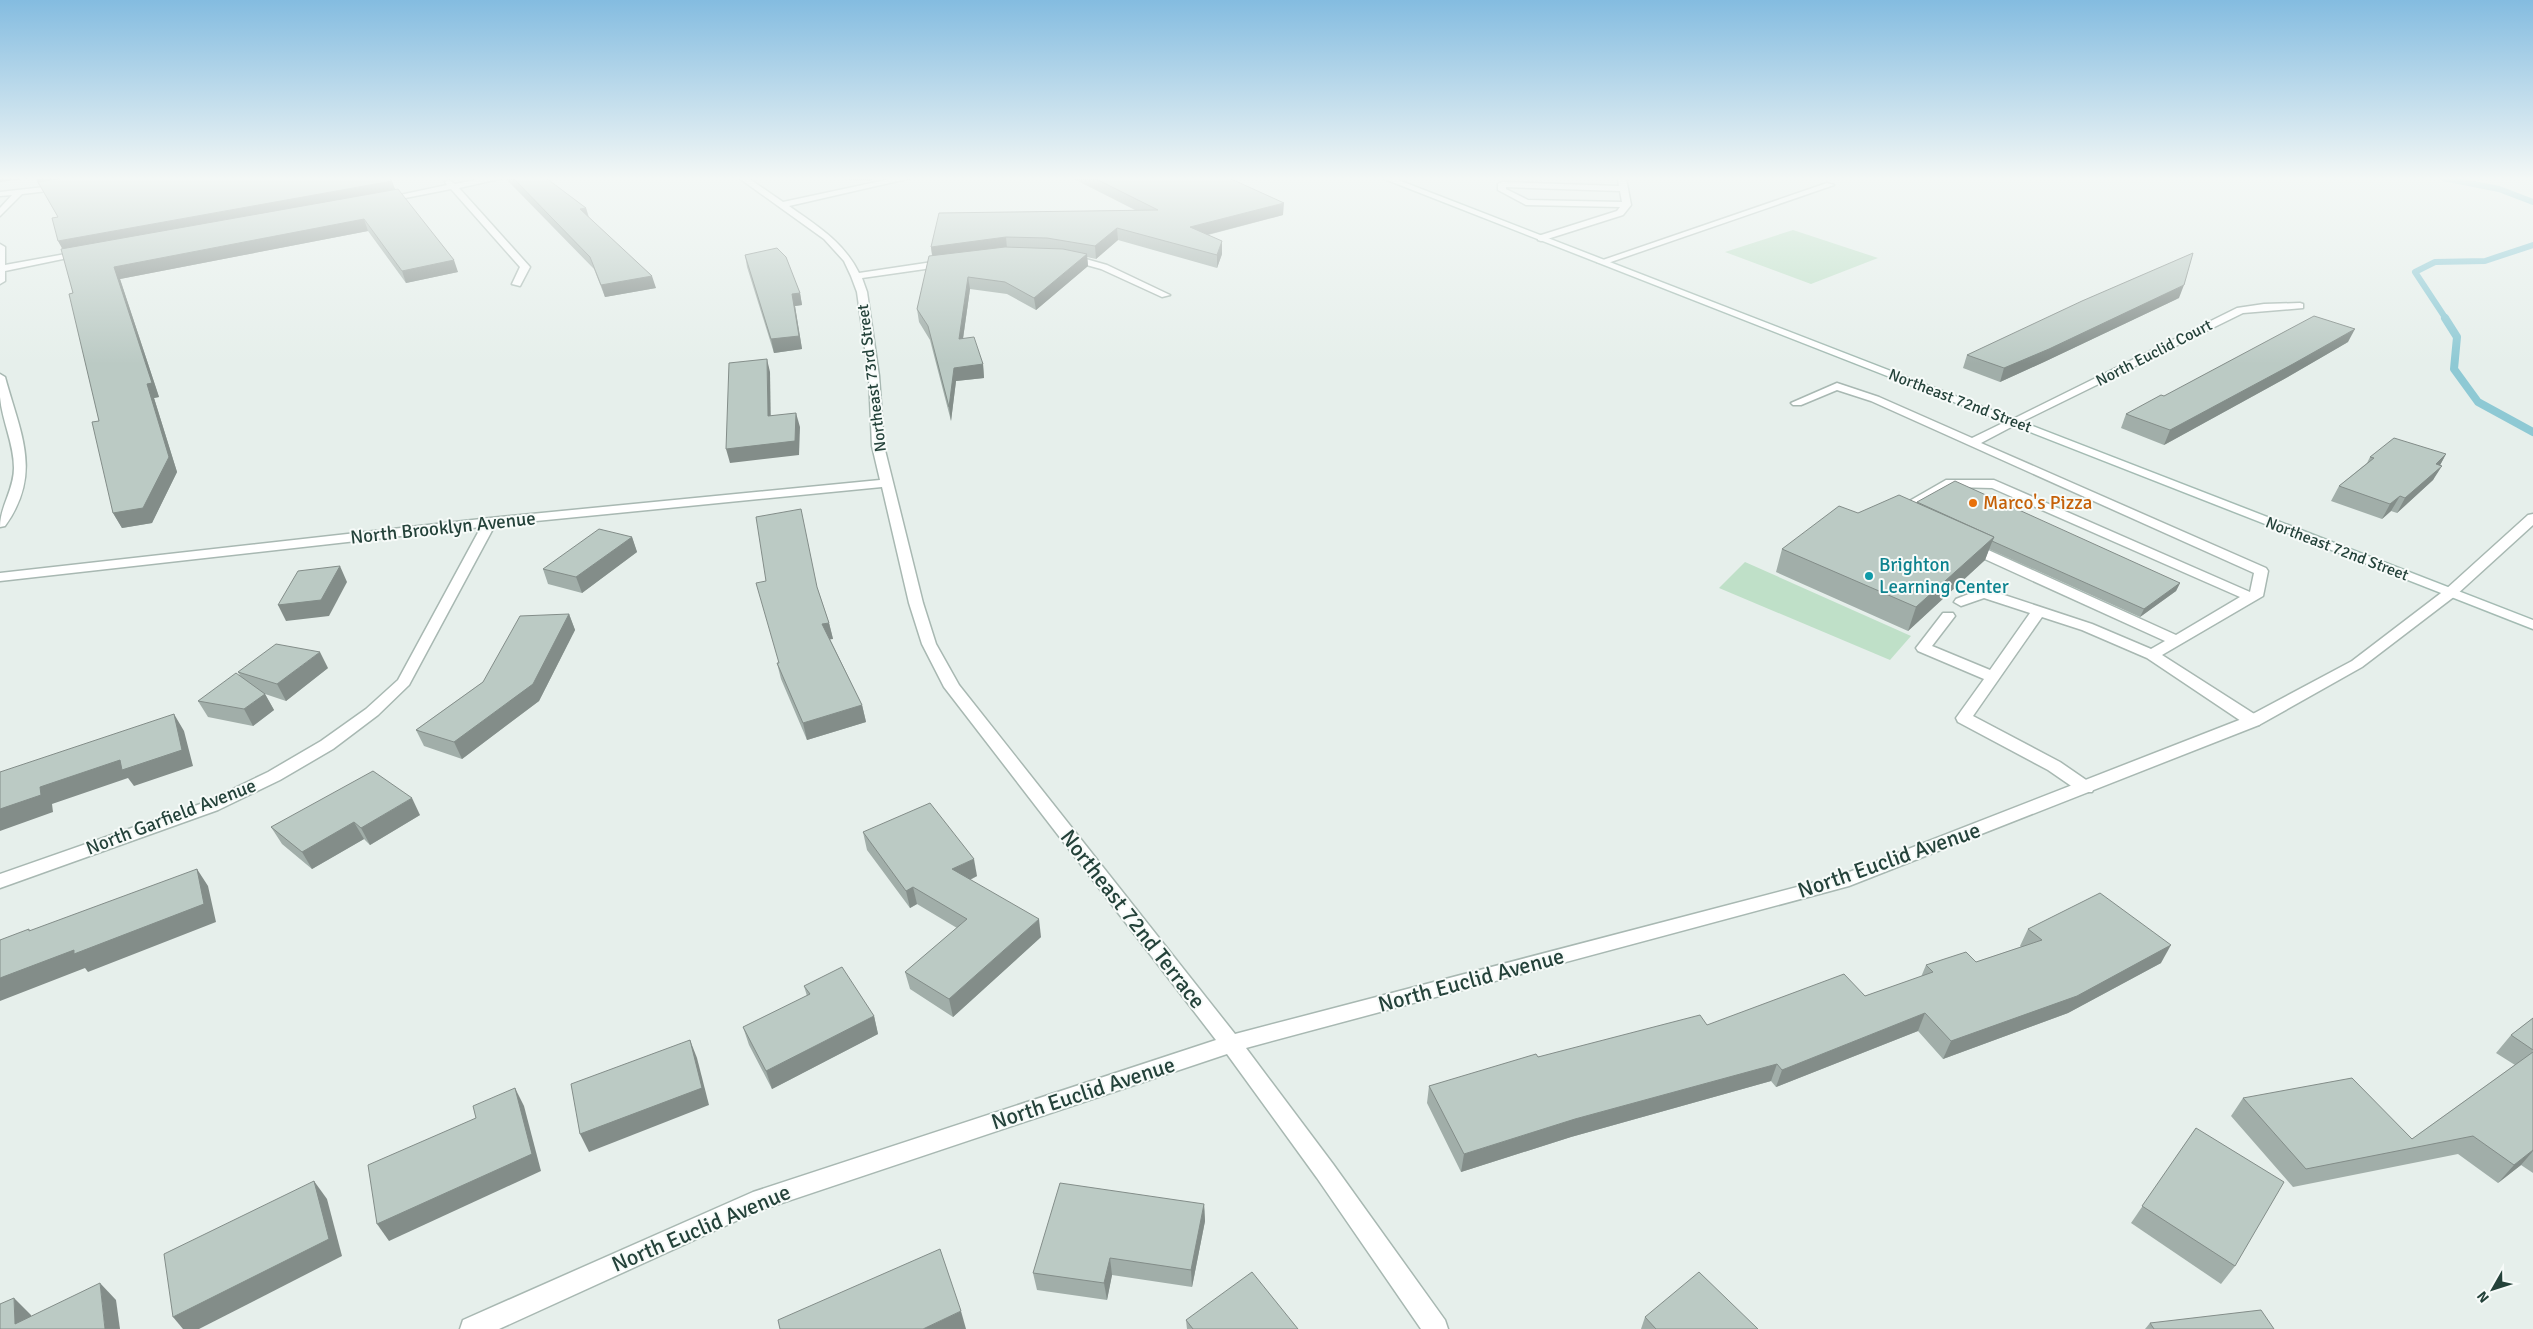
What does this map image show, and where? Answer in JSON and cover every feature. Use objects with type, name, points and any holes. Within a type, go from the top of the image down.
[{"type":"street","points":[[501,240],[526,267],[516,284]]},
{"type":"street","name":"Northeast 73rd Street","points":[[830,240],[848,260],[862,292],[874,376],[878,446],[887,483]]},
{"type":"street","name":"Northeast 72nd Street","points":[[1546,240],[2533,625]]},
{"type":"street","points":[[1602,262],[1667,240]]},
{"type":"street","points":[[0,247],[0,281]]},
{"type":"street","points":[[0,269],[89,253]]},
{"type":"street","points":[[1060,256],[1104,267],[1165,295]]},
{"type":"street","points":[[856,276],[960,261]]},
{"type":"street","name":"North Euclid Court","points":[[1972,443],[2241,310],[2300,306]]},
{"type":"street","points":[[0,376],[20,459],[20,476],[16,496],[0,523]]},
{"type":"street","points":[[1797,403],[1837,386],[1875,399],[2022,467],[2189,536],[2261,571],[2258,593],[2152,656]]},
{"type":"street","points":[[1994,484],[2022,467]]},
{"type":"street","name":"North Brooklyn Avenue","points":[[0,577],[490,522],[887,483]]},
{"type":"street","name":"Northeast 72nd Terrace","points":[[887,483],[918,611],[929,644],[952,687],[1231,1044],[1325,1171],[1436,1329]]},
{"type":"street","points":[[1913,521],[1895,513],[1950,483],[1994,484],[2251,597]]},
{"type":"street","name":"North Euclid Avenue","points":[[472,1329],[753,1202],[1231,1044],[1843,881],[2086,788],[2253,721],[2357,664],[2450,593],[2533,518]]},
{"type":"street","name":"North Garfield Avenue","points":[[0,881],[212,806],[244,791],[327,745],[372,712],[404,682],[490,522]]},
{"type":"street","points":[[1959,542],[2177,641]]},
{"type":"street","points":[[1960,602],[1984,593],[2087,627],[2152,656],[2253,721]]},
{"type":"street","points":[[2039,611],[1964,718],[2054,766],[2086,788]]},
{"type":"street","points":[[1948,616],[1923,648],[1993,677]]},
{"type":"green space","points":[[1762,240],[1823,240],[1878,258],[1811,284],[1725,252]]},
{"type":"green space","points":[[1745,562],[1911,636],[1890,660],[1719,588]]},
{"type":"building","points":[[111,240],[255,240],[114,267],[152,383],[147,384],[169,457],[143,508],[113,513],[92,422],[99,421],[69,294],[73,293],[61,249]]},
{"type":"building","points":[[379,240],[438,240],[454,260],[402,271]]},
{"type":"building","points":[[573,240],[613,240],[652,276],[601,285],[590,257]]},
{"type":"building","points":[[933,240],[983,240],[931,247]]},
{"type":"building","points":[[1059,240],[1102,240],[1095,246]]},
{"type":"building","points":[[1162,240],[1220,240],[1222,241],[1217,255]]},
{"type":"building","points":[[1005,247],[1063,249],[1087,254],[1034,298],[1005,282],[968,277],[959,339],[974,337],[983,364],[954,368],[949,407],[928,326],[917,309],[929,256]]},
{"type":"building","points":[[777,248],[786,257],[800,293],[792,294],[799,336],[771,339],[745,255]]},
{"type":"building","points":[[2193,253],[2184,285],[2049,349],[2004,368],[1967,355],[2082,301]]},
{"type":"building","points":[[2314,316],[2355,329],[2170,430],[2126,414],[2161,395],[2164,396]]},
{"type":"building","points":[[767,359],[768,416],[796,413],[795,441],[726,449],[729,363]]},
{"type":"building","points":[[2394,438],[2446,454],[2436,464],[2442,466],[2405,498],[2400,496],[2390,504],[2339,486],[2374,458],[2370,457]]},
{"type":"building","points":[[1955,481],[2180,583],[2144,609],[1992,541],[1994,537],[1917,502]]},
{"type":"building","points":[[1899,495],[1994,537],[1916,607],[1782,549],[1839,506],[1858,513]]},
{"type":"building","points":[[801,509],[817,587],[829,623],[822,624],[862,705],[803,723],[777,663],[779,663],[756,583],[766,581],[756,517]]},
{"type":"building","points":[[599,529],[632,537],[576,577],[543,569]]},
{"type":"building","points":[[340,566],[321,600],[278,605],[298,571]]},
{"type":"building","points":[[569,614],[533,684],[454,742],[416,730],[483,682],[520,616]]},
{"type":"building","points":[[276,644],[320,652],[277,684],[238,672]]},
{"type":"building","points":[[236,673],[265,694],[244,709],[198,701]]},
{"type":"building","points":[[174,714],[182,750],[122,770],[120,760],[40,787],[41,795],[0,809],[0,772]]},
{"type":"building","points":[[373,771],[412,798],[361,828],[354,822],[302,852],[271,827]]},
{"type":"building","points":[[930,803],[974,859],[952,869],[1039,919],[949,999],[905,972],[967,919],[913,887],[906,891],[863,832]]},
{"type":"building","points":[[197,869],[204,904],[74,954],[74,950],[0,978],[0,940]]},
{"type":"building","points":[[2100,893],[2171,945],[2077,996],[1951,1041],[1925,1013],[1782,1070],[1777,1064],[1575,1119],[1464,1154],[1429,1086],[1536,1054],[1538,1057],[1700,1015],[1707,1025],[1844,974],[1865,996],[1933,972],[1926,965],[1966,952],[1976,962],[2042,940],[2028,929]]},
{"type":"building","points":[[842,967],[874,1016],[766,1071],[743,1027],[810,994],[804,986]]},
{"type":"building","points":[[2533,1018],[2533,1050],[2511,1035]]},
{"type":"building","points":[[690,1040],[702,1088],[580,1134],[571,1084]]},
{"type":"building","points":[[2533,1052],[2533,1150],[2514,1165],[2473,1136],[2306,1169],[2243,1098],[2352,1078],[2412,1139]]},
{"type":"building","points":[[515,1088],[532,1154],[377,1224],[368,1165],[476,1118],[473,1106]]},
{"type":"building","points":[[2196,1128],[2284,1182],[2235,1266],[2142,1206]]},
{"type":"building","points":[[314,1181],[329,1239],[173,1317],[164,1254]]},
{"type":"building","points":[[1060,1183],[1204,1204],[1191,1270],[1110,1258],[1104,1283],[1033,1273]]},
{"type":"building","points":[[940,1249],[961,1311],[923,1329],[780,1329],[778,1320]]},
{"type":"building","points":[[1252,1272],[1298,1329],[1193,1329],[1186,1320]]},
{"type":"building","points":[[1699,1272],[1758,1329],[1656,1329],[1645,1317]]},
{"type":"building","points":[[100,1283],[105,1329],[0,1329],[0,1304],[14,1298],[15,1324]]},
{"type":"building","points":[[2261,1310],[2274,1329],[2154,1329],[2150,1323]]},
{"type":"waterway","points":[[2446,319],[2415,272],[2435,262],[2485,261],[2533,245]]},
{"type":"waterway","points":[[2445,318],[2457,337],[2454,369],[2478,402],[2533,432]]},
{"type":"place","name":"Marco's Pizza","points":[[1973,503]]},
{"type":"place","name":"Brighton Learning Center","points":[[1869,576]]}]
